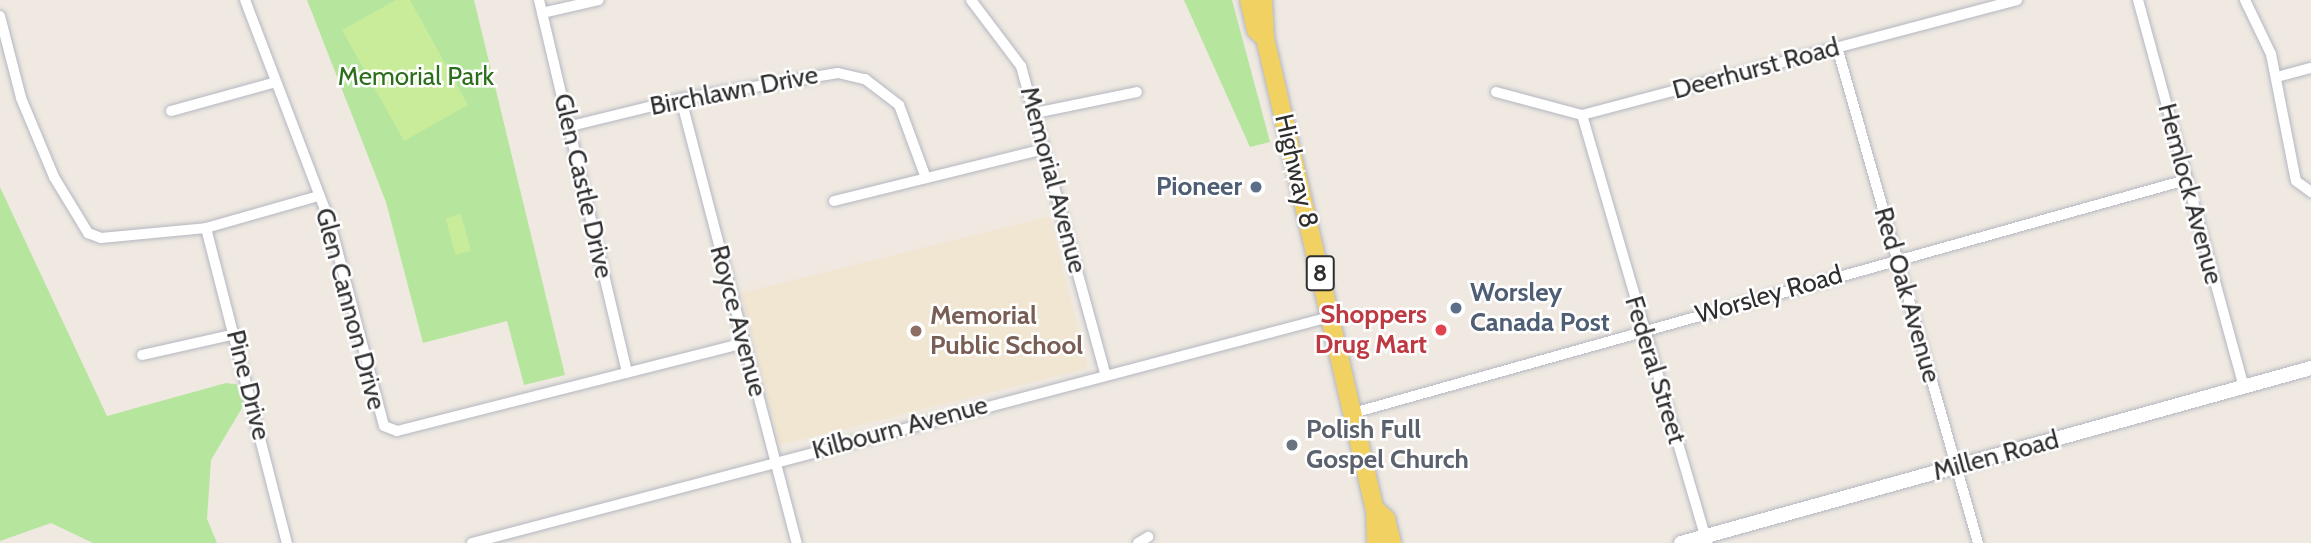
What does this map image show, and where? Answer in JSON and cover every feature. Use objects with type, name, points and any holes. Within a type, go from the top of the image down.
[{"type":"main road","name":"Highway 8","points":[[1249,0],[1256,30],[1265,38]]},
{"type":"main road","name":"Highway 8","points":[[1263,0],[1265,38],[1375,509],[1376,543]]},
{"type":"main road","name":"Highway 8","points":[[1375,509],[1386,519],[1392,543]]},
{"type":"street","name":"Glen Cannon Drive","points":[[245,0],[273,83],[318,196],[379,419],[392,430],[744,343]]},
{"type":"street","name":"Glen Castle Drive","points":[[539,0],[571,126],[627,373]]},
{"type":"street","points":[[542,13],[599,0]]},
{"type":"street","name":"Memorial Avenue","points":[[971,0],[1021,66],[1105,374]]},
{"type":"street","name":"Deerhurst Road","points":[[1496,92],[1582,115],[2017,0]]},
{"type":"street","name":"Hemlock Avenue","points":[[2138,0],[2244,387]]},
{"type":"street","points":[[2245,0],[2262,27],[2277,77],[2296,181],[2311,192]]},
{"type":"street","points":[[0,16],[21,98],[54,177],[88,233],[101,238],[206,228],[318,196]]},
{"type":"street","name":"Red Oak Avenue","points":[[1837,47],[1978,543]]},
{"type":"street","points":[[2277,77],[2311,68]]},
{"type":"street","name":"Birchlawn Drive","points":[[571,126],[681,99],[825,72],[865,79],[907,117],[926,178]]},
{"type":"street","points":[[171,110],[273,83]]},
{"type":"street","points":[[1035,113],[1137,92]]},
{"type":"street","name":"Royce Avenue","points":[[681,99],[797,543]]},
{"type":"street","name":"Federal Street","points":[[1582,115],[1642,331],[1706,540]]},
{"type":"street","points":[[834,201],[1044,149]]},
{"type":"street","name":"Worsley Road","points":[[1353,413],[2186,180]]},
{"type":"street","name":"Pine Drive","points":[[206,228],[287,543]]},
{"type":"street","name":"Kilbourn Avenue","points":[[472,543],[1105,374],[1330,317]]},
{"type":"street","points":[[142,355],[234,334]]},
{"type":"street","name":"Millen Road","points":[[1681,543],[1706,540],[2311,368]]},
{"type":"shaded area","name":"Memorial Public School","points":[[1050,216],[1088,368],[779,445],[741,293]]},
{"type":"green space","name":"Memorial Park","points":[[307,0],[474,0],[565,375],[524,385],[507,321],[423,343],[386,202]]},
{"type":"green space","points":[[396,0],[410,0],[468,105],[404,141],[342,30]]},
{"type":"green space","points":[[1184,0],[1232,0],[1270,142],[1250,147]]},
{"type":"green space","points":[[0,187],[107,416],[226,383],[242,385],[245,403],[211,460],[207,519],[217,543],[93,543],[51,523],[0,541]]},
{"type":"green space","points":[[461,214],[471,251],[455,255],[446,218]]},
{"type":"place","name":"Pioneer","points":[[1256,187]]},
{"type":"place","name":"Worsley Canada Post","points":[[1456,308]]},
{"type":"place","name":"Shoppers Drug Mart","points":[[1441,330]]},
{"type":"place","name":"Memorial Public School","points":[[916,331]]},
{"type":"place","name":"Polish Full Gospel Church","points":[[1292,445]]}]
